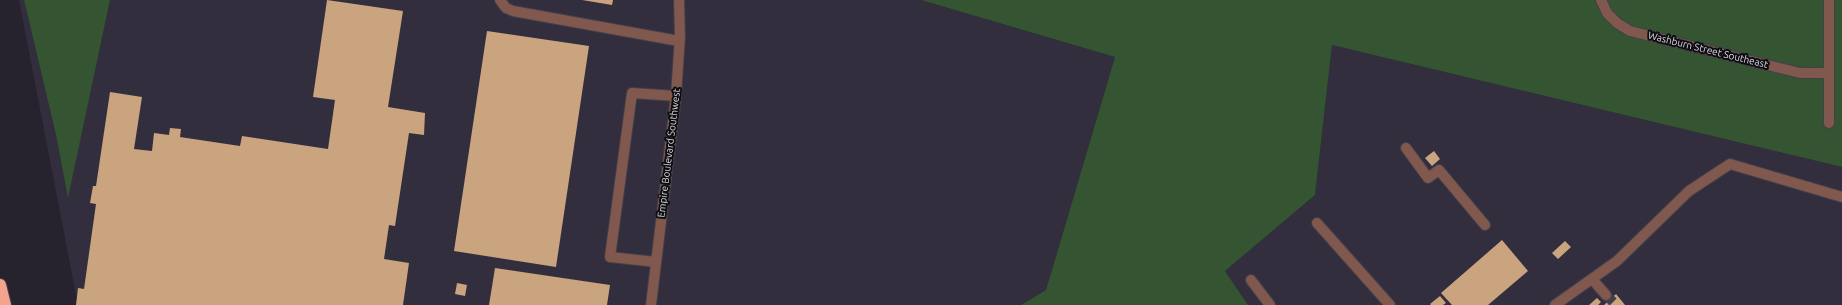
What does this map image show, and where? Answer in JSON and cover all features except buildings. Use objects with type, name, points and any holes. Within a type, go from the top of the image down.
[{"type":"highway","points":[[0,285],[5,305]]},
{"type":"highway","points":[[0,295],[2,305]]},
{"type":"street","points":[[500,0],[506,8],[513,11],[679,41]]},
{"type":"street","name":"Empire Boulevard Southwest","points":[[651,305],[676,96],[679,41],[679,0]]},
{"type":"street","name":"Washburn Street Southeast","points":[[1601,0],[1607,13],[1616,23],[1630,31],[1800,73],[1829,73]]},
{"type":"street","points":[[1829,0],[1829,123]]},
{"type":"street","points":[[656,262],[610,257],[632,93],[676,96]]},
{"type":"street","points":[[1406,148],[1428,178],[1439,170],[1485,225]]},
{"type":"street","points":[[1555,305],[1617,261],[1689,191],[1730,164],[1842,197]]},
{"type":"street","points":[[1317,223],[1390,305]]},
{"type":"street","points":[[1592,279],[1606,295]]},
{"type":"street","points":[[1251,280],[1270,305]]},
{"type":"shaded area","points":[[19,0],[24,0],[56,135],[68,196],[110,0],[921,0],[1115,57],[1046,290],[1021,305],[78,305]]},
{"type":"shaded area","points":[[1332,45],[1842,167],[1842,305],[1248,305],[1225,271],[1315,195]]},
{"type":"green space","points":[[24,0],[110,0],[68,198],[56,135]]},
{"type":"green space","points":[[921,0],[1842,0],[1842,167],[1332,45],[1315,195],[1225,271],[1248,305],[1021,305],[1046,290],[1115,57]]},
{"type":"tunnel","points":[[1606,295],[1616,305]]}]
